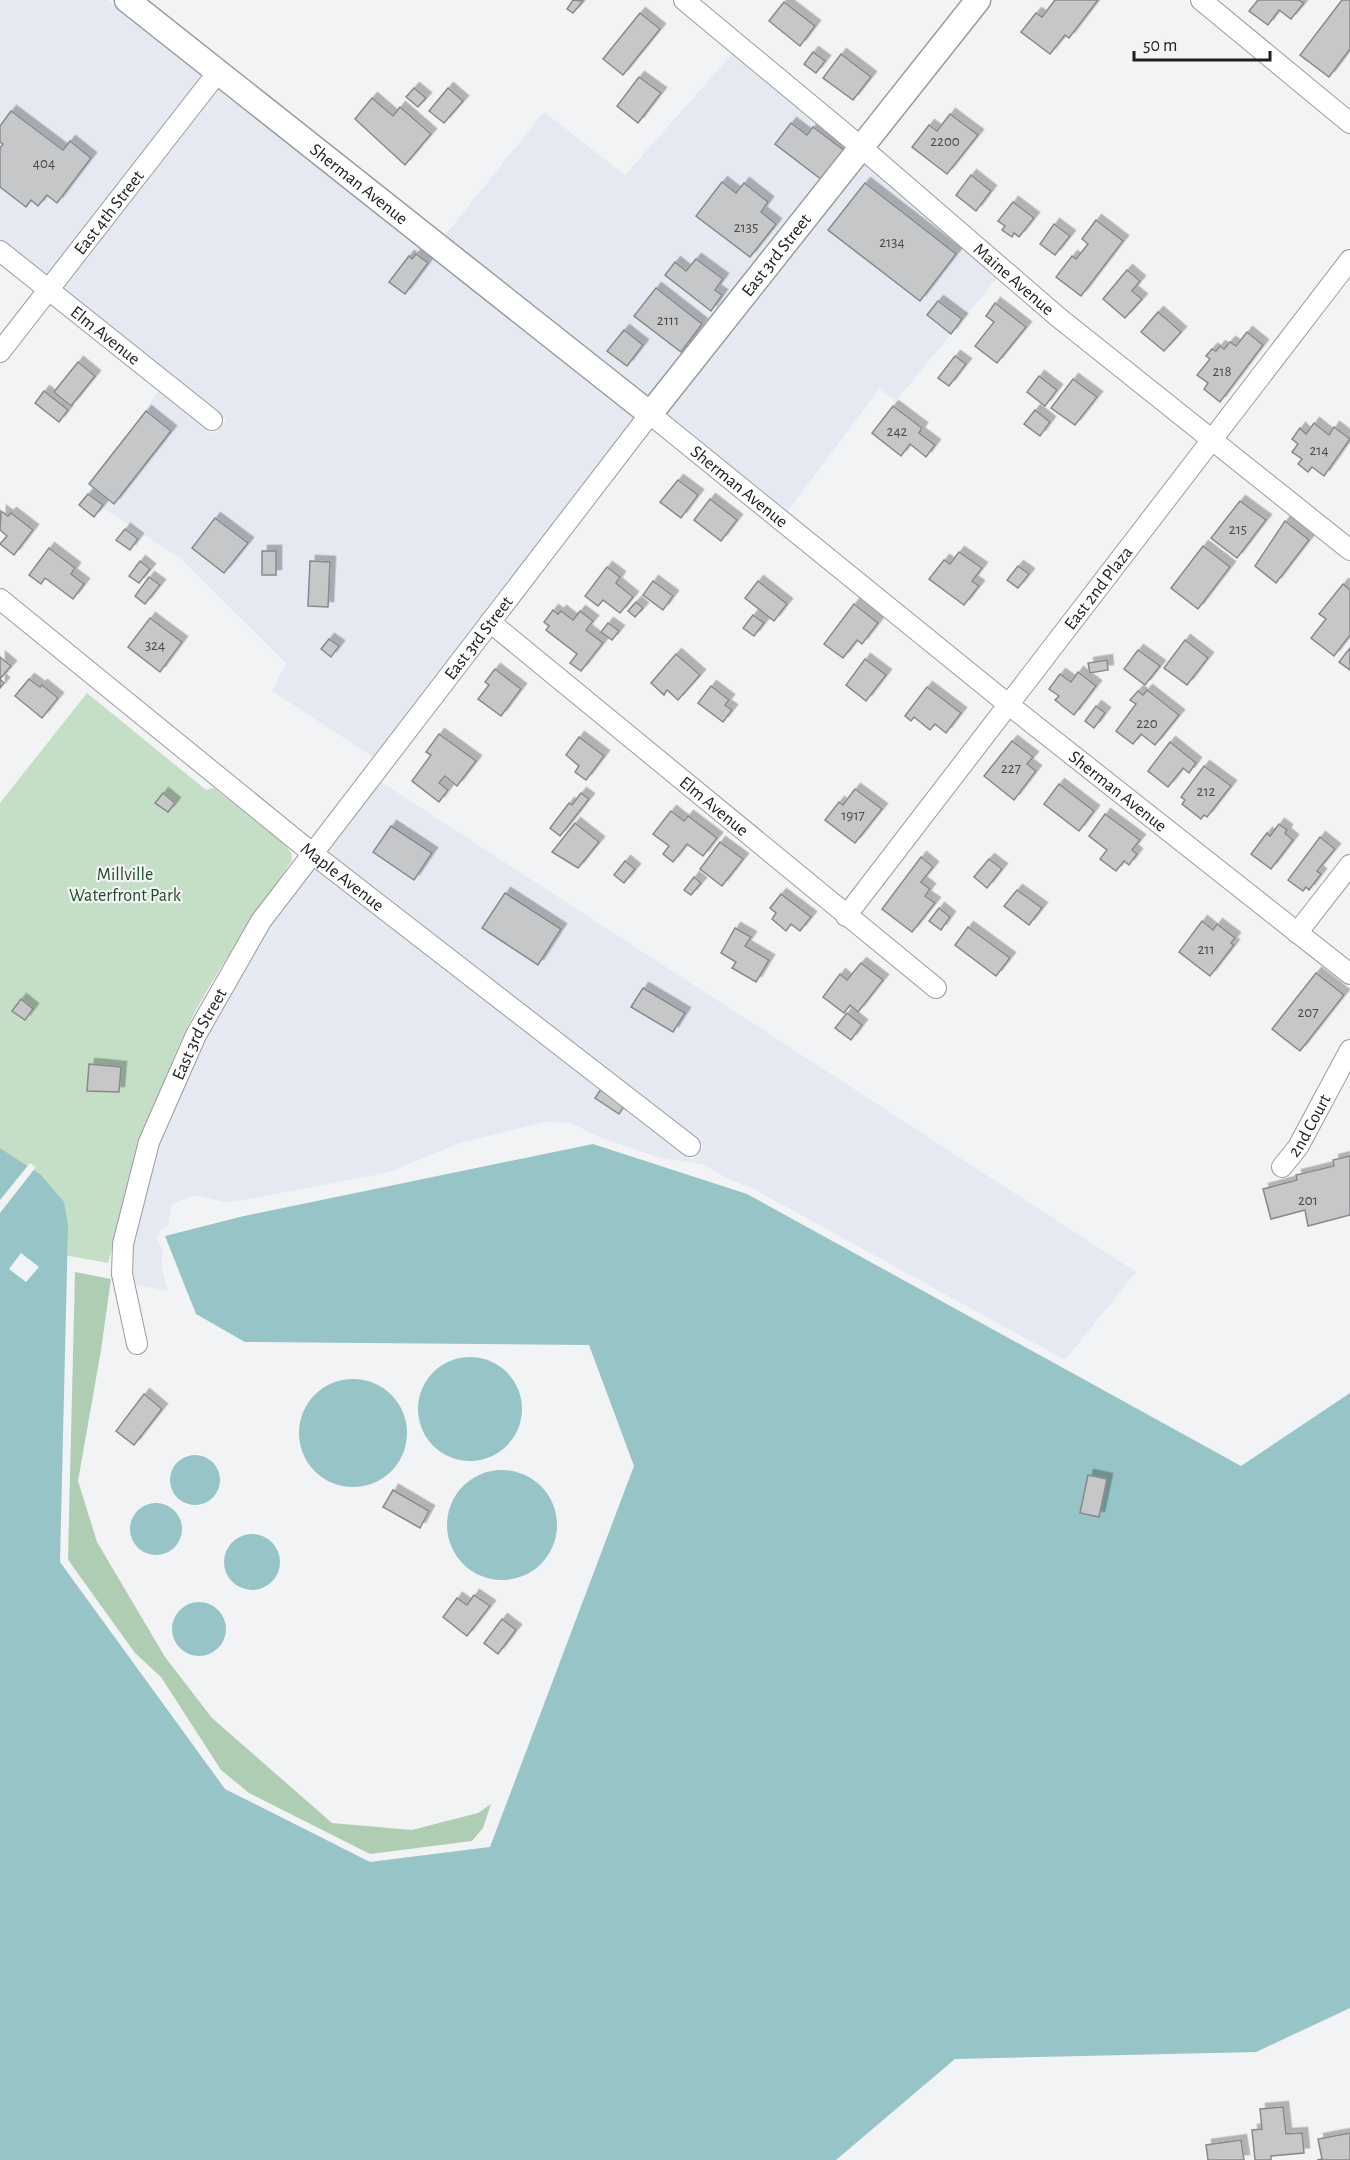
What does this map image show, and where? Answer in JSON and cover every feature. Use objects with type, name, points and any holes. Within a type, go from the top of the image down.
[{"type":"street","name":"Sherman Avenue","points":[[127,0],[650,414],[1010,705],[1350,974]]},
{"type":"street","name":"Maine Avenue","points":[[684,0],[861,147],[1058,317],[1350,550]]},
{"type":"street","name":"East 3rd Street","points":[[137,1344],[122,1274],[123,1244],[149,1142],[196,1035],[261,921],[650,414],[978,0]]},
{"type":"street","points":[[1201,0],[1350,123]]},
{"type":"street","name":"East 4th Street","points":[[0,352],[219,72]]},
{"type":"street","name":"Elm Avenue","points":[[0,250],[212,420]]},
{"type":"street","name":"East 2nd Plaza","points":[[846,915],[1010,705],[1350,260]]},
{"type":"street","name":"Maple Avenue","points":[[0,599],[312,854],[690,1146]]},
{"type":"street","name":"Elm Avenue","points":[[490,622],[936,988]]},
{"type":"street","points":[[1297,933],[1350,865]]},
{"type":"street","name":"2nd Court","points":[[1282,1167],[1298,1147],[1350,1050]]},
{"type":"shaded area","points":[[0,0],[108,0],[204,75],[47,276],[0,238]]},
{"type":"shaded area","points":[[733,53],[849,150],[649,402],[442,239],[544,112],[625,175]]},
{"type":"shaded area","points":[[220,88],[638,417],[373,757],[272,691],[286,663],[180,558],[87,498],[159,390],[214,434],[226,420],[63,289]]},
{"type":"shaded area","points":[[866,164],[998,277],[896,401],[879,389],[786,513],[666,415]]},
{"type":"shaded area","points":[[381,782],[1136,1272],[1065,1360],[750,1187],[730,1180],[703,1164],[661,1158],[599,1137],[572,1123],[545,1122],[459,1143],[390,1172],[249,1199],[225,1202],[196,1195],[172,1204],[168,1226],[162,1228],[157,1238],[163,1253],[161,1265],[168,1291],[134,1284],[133,1247],[158,1147],[206,1040],[262,938],[315,867],[692,1160],[704,1146],[326,853]]},
{"type":"green space","name":"Millville Waterfront Park","points":[[87,693],[206,790],[214,788],[284,843],[291,853],[292,860],[224,962],[199,1004],[175,1054],[153,1113],[108,1263],[64,1255],[0,1236],[0,803]]},
{"type":"green space","points":[[75,1272],[111,1279],[78,1481],[97,1542],[165,1657],[212,1718],[332,1823],[412,1830],[478,1813],[491,1804],[483,1828],[472,1841],[370,1854],[249,1793],[221,1770],[161,1677],[135,1653],[71,1564],[68,1559]]},
{"type":"water","points":[[593,1144],[747,1194],[1241,1466],[1350,1393],[1350,2008],[1256,2052],[955,2059],[836,2160],[0,2160],[0,1148],[41,1175],[64,1202],[68,1226],[60,1562],[225,1789],[370,1862],[490,1847],[634,1466],[589,1345],[245,1342],[196,1314],[165,1236],[244,1216]]},
{"type":"water","points":[[470,1357],[490,1361],[507,1372],[518,1389],[522,1409],[518,1429],[507,1446],[490,1457],[470,1461],[450,1457],[433,1446],[422,1429],[418,1409],[422,1389],[433,1372],[450,1361]]},
{"type":"water","points":[[353,1379],[374,1383],[391,1395],[403,1412],[407,1433],[403,1454],[391,1471],[374,1483],[353,1487],[332,1483],[315,1471],[303,1454],[299,1433],[303,1412],[315,1395],[332,1383]]},
{"type":"water","points":[[190,1455],[200,1455],[213,1462],[220,1475],[220,1485],[213,1498],[200,1505],[190,1505],[181,1501],[174,1494],[170,1485],[170,1475],[174,1466],[181,1459]]},
{"type":"water","points":[[502,1470],[523,1475],[541,1486],[552,1504],[557,1525],[552,1546],[541,1564],[523,1575],[502,1580],[481,1575],[463,1564],[452,1546],[447,1525],[452,1504],[463,1486],[481,1475]]},
{"type":"water","points":[[156,1503],[170,1507],[178,1515],[182,1529],[178,1543],[170,1551],[156,1555],[142,1551],[134,1543],[130,1529],[134,1515],[142,1507]]},
{"type":"water","points":[[246,1534],[258,1534],[268,1538],[276,1546],[280,1562],[276,1578],[268,1586],[258,1590],[246,1590],[236,1586],[228,1578],[224,1568],[224,1556],[228,1546],[236,1538]]},
{"type":"water","points":[[199,1602],[209,1604],[218,1610],[224,1619],[226,1629],[224,1639],[218,1648],[209,1654],[199,1656],[189,1654],[180,1648],[174,1639],[172,1629],[174,1619],[180,1610],[189,1604]]},
{"type":"pier","points":[[30,1163],[36,1167],[0,1213],[0,1200]]},
{"type":"pier","points":[[21,1253],[39,1267],[26,1282],[9,1269]]},
{"type":"building","points":[[573,0],[583,1],[573,13],[567,9]]},
{"type":"building","points":[[1055,0],[1098,0],[1069,38],[1065,35],[1050,54],[1021,32],[1036,13],[1042,17]]},
{"type":"building","points":[[1258,0],[1299,0],[1304,3],[1291,19],[1279,10],[1268,25],[1249,11]]},
{"type":"building","points":[[1342,0],[1350,0],[1350,49],[1329,77],[1300,55]]},
{"type":"building","points":[[784,2],[815,26],[800,46],[769,21]]},
{"type":"building","points":[[640,13],[660,29],[623,75],[603,59]]},
{"type":"building","points":[[813,52],[825,61],[816,73],[804,64]]},
{"type":"building","points":[[841,54],[871,77],[853,100],[823,78]]},
{"type":"building","points":[[639,77],[661,93],[638,123],[617,106]]},
{"type":"building","points":[[414,88],[426,98],[418,107],[406,97]]},
{"type":"building","points":[[448,88],[463,101],[444,123],[429,111]]},
{"type":"building","points":[[372,98],[393,116],[400,107],[431,134],[405,165],[355,119]]},
{"type":"building","points":[[11,111],[63,150],[70,141],[91,158],[57,203],[47,195],[38,206],[31,200],[26,207],[0,187],[0,148],[3,144],[0,142],[0,126]]},
{"type":"building","points":[[950,114],[978,135],[947,174],[912,147],[929,125],[937,131]]},
{"type":"building","points":[[791,123],[807,135],[813,127],[845,151],[822,180],[775,144]]},
{"type":"building","points":[[971,175],[991,191],[976,211],[956,195]]},
{"type":"building","points":[[722,182],[736,193],[744,183],[768,202],[761,212],[776,224],[750,257],[696,216]]},
{"type":"building","points":[[865,183],[956,254],[920,301],[828,230]]},
{"type":"building","points":[[1013,202],[1034,218],[1019,237],[1014,233],[1012,237],[1002,230],[1005,226],[998,221]]},
{"type":"building","points":[[1096,220],[1123,241],[1081,296],[1056,277],[1072,256],[1076,259],[1088,244],[1082,239]]},
{"type":"building","points":[[1054,224],[1070,236],[1055,255],[1040,244]]},
{"type":"building","points":[[416,254],[428,263],[405,294],[389,282],[409,256],[412,259]]},
{"type":"building","points":[[696,259],[723,279],[715,290],[722,295],[711,311],[665,275],[675,262],[686,271]]},
{"type":"building","points":[[1127,270],[1140,281],[1132,291],[1142,299],[1125,318],[1103,299]]},
{"type":"building","points":[[656,288],[702,324],[681,352],[634,316]]},
{"type":"building","points":[[938,301],[962,319],[951,334],[927,315]]},
{"type":"building","points":[[995,303],[1026,327],[997,363],[975,346],[994,322],[986,316]]},
{"type":"building","points":[[1158,312],[1181,332],[1164,351],[1141,332]]},
{"type":"building","points":[[624,330],[643,345],[627,366],[607,351]]},
{"type":"building","points":[[1247,332],[1263,345],[1220,402],[1204,389],[1208,383],[1197,375],[1210,359],[1206,356],[1212,349],[1216,351],[1220,346],[1224,349],[1230,342],[1236,346]]},
{"type":"building","points":[[955,356],[966,364],[949,386],[938,378]]},
{"type":"building","points":[[78,362],[95,376],[71,406],[54,392]]},
{"type":"building","points":[[1039,376],[1057,390],[1045,406],[1027,392]]},
{"type":"building","points":[[1073,379],[1097,397],[1075,425],[1051,408]]},
{"type":"building","points":[[44,391],[68,410],[59,422],[35,403]]},
{"type":"building","points":[[893,406],[922,428],[919,433],[935,445],[926,457],[910,444],[901,456],[872,433]]},
{"type":"building","points":[[1035,410],[1050,422],[1040,436],[1024,424]]},
{"type":"building","points":[[146,411],[171,431],[114,504],[89,484]]},
{"type":"building","points":[[1314,423],[1329,435],[1334,427],[1350,439],[1324,476],[1312,467],[1308,472],[1298,464],[1302,459],[1292,452],[1298,444],[1292,439],[1300,428],[1306,434]]},
{"type":"building","points":[[678,480],[698,495],[681,518],[660,502]]},
{"type":"building","points":[[88,494],[103,505],[94,517],[79,505]]},
{"type":"building","points":[[710,499],[737,520],[721,541],[694,520]]},
{"type":"building","points":[[1240,501],[1266,520],[1237,558],[1211,538]]},
{"type":"building","points":[[1,511],[8,516],[11,513],[33,530],[14,555],[0,544],[7,536],[0,530]]},
{"type":"building","points":[[215,518],[248,543],[224,573],[192,548]]},
{"type":"building","points":[[1285,521],[1309,540],[1276,583],[1255,566]]},
{"type":"building","points":[[125,529],[138,539],[130,550],[116,540]]},
{"type":"building","points":[[1203,546],[1230,567],[1198,609],[1171,588]]},
{"type":"building","points":[[49,548],[75,568],[71,574],[84,584],[73,599],[45,578],[41,584],[29,575]]},
{"type":"building","points":[[262,551],[276,551],[276,575],[262,575]]},
{"type":"building","points":[[959,552],[982,568],[972,581],[979,586],[964,605],[929,579],[944,560],[950,564]]},
{"type":"building","points":[[140,561],[150,569],[139,583],[129,576]]},
{"type":"building","points":[[310,561],[330,562],[328,607],[308,606]]},
{"type":"building","points":[[1018,566],[1029,574],[1018,588],[1007,580]]},
{"type":"building","points":[[607,567],[620,577],[616,583],[633,597],[620,613],[603,600],[598,606],[585,596]]},
{"type":"building","points":[[149,577],[160,585],[145,604],[135,596]]},
{"type":"building","points":[[653,581],[673,596],[663,610],[643,595]]},
{"type":"building","points":[[758,581],[787,604],[774,621],[745,598]]},
{"type":"building","points":[[1343,584],[1350,590],[1350,635],[1334,656],[1311,638],[1326,619],[1319,614]]},
{"type":"building","points":[[636,602],[643,608],[635,617],[628,611]]},
{"type":"building","points":[[854,604],[878,623],[862,644],[857,640],[843,658],[824,644]]},
{"type":"building","points":[[553,610],[558,614],[561,611],[573,620],[580,611],[593,621],[586,630],[603,643],[581,671],[570,663],[577,654],[546,630],[549,626],[544,622]]},
{"type":"building","points":[[753,615],[764,623],[754,636],[743,628]]},
{"type":"building","points":[[150,618],[182,642],[160,672],[128,647]]},
{"type":"building","points":[[608,623],[619,631],[612,640],[601,632]]},
{"type":"building","points":[[329,639],[339,646],[331,657],[321,649]]},
{"type":"building","points":[[1185,640],[1208,658],[1187,685],[1164,668]]},
{"type":"building","points":[[1350,648],[1350,670],[1339,662]]},
{"type":"building","points":[[1138,650],[1160,666],[1145,685],[1124,669]]},
{"type":"building","points":[[676,654],[700,675],[678,700],[667,690],[664,695],[651,683]]},
{"type":"building","points":[[0,657],[11,666],[0,679]]},
{"type":"building","points":[[865,659],[886,675],[866,701],[846,685]]},
{"type":"building","points":[[1107,660],[1108,670],[1090,673],[1088,663]]},
{"type":"building","points":[[495,669],[521,689],[501,716],[478,699],[489,685],[485,682]]},
{"type":"building","points":[[1078,672],[1096,686],[1074,715],[1055,700],[1059,696],[1049,689],[1060,674],[1071,682]]},
{"type":"building","points":[[29,679],[40,687],[42,685],[58,698],[42,718],[15,696]]},
{"type":"building","points":[[711,686],[729,700],[725,705],[732,710],[723,722],[698,703]]},
{"type":"building","points":[[927,687],[961,713],[946,733],[935,724],[930,730],[914,717],[911,721],[905,716]]},
{"type":"building","points":[[1147,690],[1179,715],[1155,745],[1141,734],[1133,744],[1116,731],[1136,704],[1130,700],[1138,691],[1143,695]]},
{"type":"building","points":[[1096,706],[1105,713],[1094,728],[1085,721]]},
{"type":"building","points":[[439,734],[476,761],[457,786],[445,776],[439,783],[448,790],[439,802],[412,781],[431,755],[426,752]]},
{"type":"building","points":[[579,737],[604,756],[586,780],[575,772],[579,766],[566,755]]},
{"type":"building","points":[[1012,741],[1033,757],[1027,764],[1036,771],[1014,800],[984,776]]},
{"type":"building","points":[[1170,742],[1196,763],[1189,773],[1183,768],[1168,787],[1148,771]]},
{"type":"building","points":[[1204,766],[1231,786],[1207,817],[1204,815],[1201,819],[1182,804],[1185,800],[1181,797]]},
{"type":"building","points":[[1059,784],[1094,811],[1079,831],[1044,804]]},
{"type":"building","points":[[855,789],[882,809],[855,843],[825,820],[839,802],[843,805]]},
{"type":"building","points":[[163,793],[175,803],[168,812],[155,803]]},
{"type":"building","points":[[581,793],[589,799],[560,836],[550,828],[569,803],[572,805]]},
{"type":"building","points":[[671,811],[684,821],[688,816],[717,838],[703,856],[687,844],[673,862],[663,854],[669,846],[653,834]]},
{"type":"building","points":[[1105,814],[1140,840],[1132,850],[1137,854],[1129,865],[1124,861],[1116,871],[1100,859],[1107,850],[1089,836]]},
{"type":"building","points":[[575,823],[599,842],[578,868],[552,852]]},
{"type":"building","points":[[1279,824],[1287,830],[1285,833],[1293,840],[1271,869],[1251,854],[1267,833],[1270,836]]},
{"type":"building","points":[[391,826],[432,853],[414,880],[373,852]]},
{"type":"building","points":[[1320,837],[1335,849],[1317,871],[1321,874],[1309,890],[1306,887],[1303,891],[1288,880]]},
{"type":"building","points":[[720,842],[743,859],[722,886],[700,869]]},
{"type":"building","points":[[921,857],[933,867],[921,882],[930,889],[925,896],[935,903],[912,932],[882,909]]},
{"type":"building","points":[[989,859],[1002,869],[987,888],[974,877]]},
{"type":"building","points":[[625,861],[635,869],[624,883],[614,875]]},
{"type":"building","points":[[694,877],[701,883],[691,895],[684,890]]},
{"type":"building","points":[[1017,890],[1042,908],[1029,925],[1004,906]]},
{"type":"building","points":[[505,893],[561,929],[538,965],[482,928]]},
{"type":"building","points":[[781,894],[811,917],[800,931],[791,924],[786,931],[772,919],[776,913],[770,908]]},
{"type":"building","points":[[939,908],[950,917],[941,930],[929,921]]},
{"type":"building","points":[[1202,921],[1213,930],[1217,924],[1235,938],[1231,943],[1234,945],[1210,976],[1179,952]]},
{"type":"building","points":[[968,927],[1010,958],[996,976],[955,945]]},
{"type":"building","points":[[735,928],[751,937],[745,946],[769,960],[756,982],[732,968],[736,962],[721,953]]},
{"type":"building","points":[[861,963],[883,980],[858,1012],[850,1005],[844,1013],[823,997],[840,974],[847,980]]},
{"type":"building","points":[[1316,973],[1344,995],[1300,1051],[1272,1029]]},
{"type":"building","points":[[643,988],[685,1013],[673,1032],[631,1007]]},
{"type":"building","points":[[21,999],[33,1009],[25,1020],[12,1011]]},
{"type":"building","points":[[847,1013],[862,1025],[851,1040],[835,1028]]},
{"type":"building","points":[[89,1064],[121,1067],[119,1092],[87,1091]]},
{"type":"building","points":[[603,1086],[627,1102],[619,1114],[595,1098]]},
{"type":"building","points":[[1350,1156],[1350,1215],[1308,1226],[1305,1210],[1271,1219],[1263,1189],[1297,1180],[1296,1175],[1334,1166],[1333,1160]]},
{"type":"building","points":[[144,1394],[162,1409],[134,1445],[116,1431]]},
{"type":"building","points":[[1088,1475],[1107,1479],[1099,1517],[1080,1513]]},
{"type":"building","points":[[393,1490],[429,1511],[420,1528],[383,1507]]},
{"type":"building","points":[[474,1595],[490,1606],[467,1636],[443,1617],[457,1598],[467,1605]]},
{"type":"building","points":[[502,1619],[516,1630],[498,1654],[484,1643]]},
{"type":"building","points":[[1283,2107],[1286,2134],[1302,2133],[1304,2153],[1271,2156],[1271,2160],[1255,2160],[1252,2130],[1262,2129],[1260,2109]]},
{"type":"building","points":[[1350,2133],[1350,2160],[1317,2160],[1322,2159],[1318,2139]]},
{"type":"building","points":[[1241,2140],[1244,2160],[1208,2160],[1206,2145]]}]
